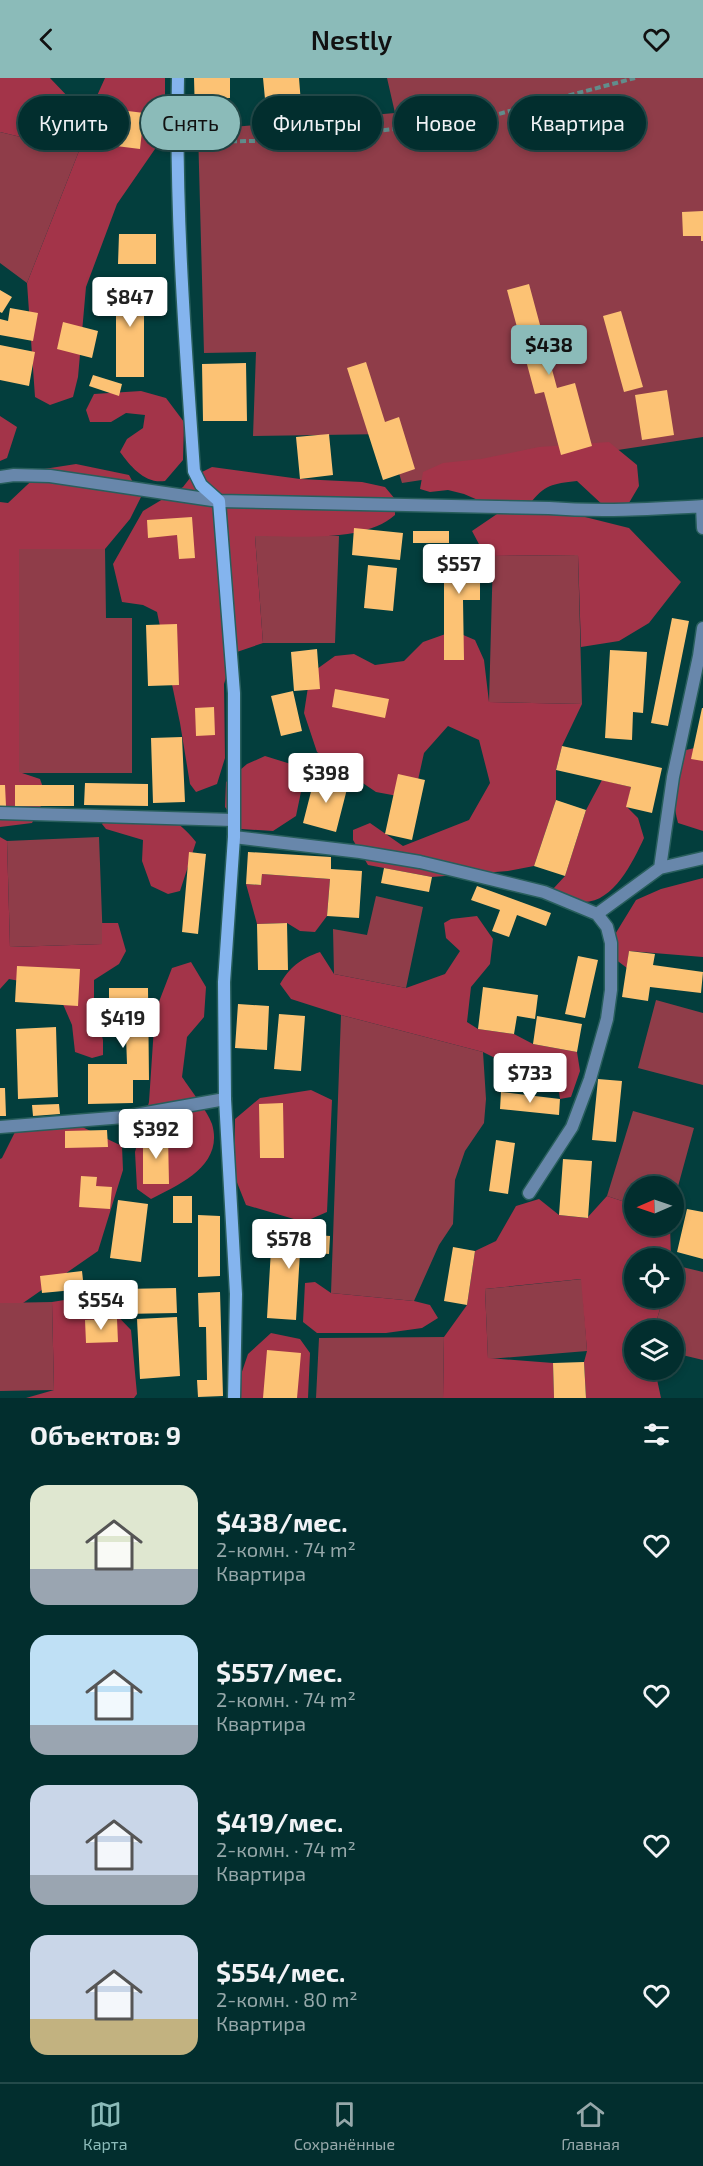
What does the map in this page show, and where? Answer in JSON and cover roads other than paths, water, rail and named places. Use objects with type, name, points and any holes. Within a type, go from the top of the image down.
[{"type":"street","points":[[178,78],[177,142],[185,338],[194,471],[201,485],[219,501],[234,693],[234,837],[224,982],[225,1099],[236,1293],[234,1398]]},
{"type":"lane","points":[[0,477],[50,476],[219,501],[583,510],[703,506],[703,528]]},
{"type":"lane","points":[[660,868],[673,777],[703,628]]},
{"type":"lane","points":[[0,813],[233,820]]},
{"type":"lane","points":[[234,837],[338,849],[420,862],[544,892],[597,914],[607,927],[612,943],[611,990],[607,1019],[590,1079],[572,1127],[529,1193]]},
{"type":"lane","points":[[597,914],[660,868],[703,858]]},
{"type":"lane","points":[[0,1127],[124,1117],[225,1099]]}]
